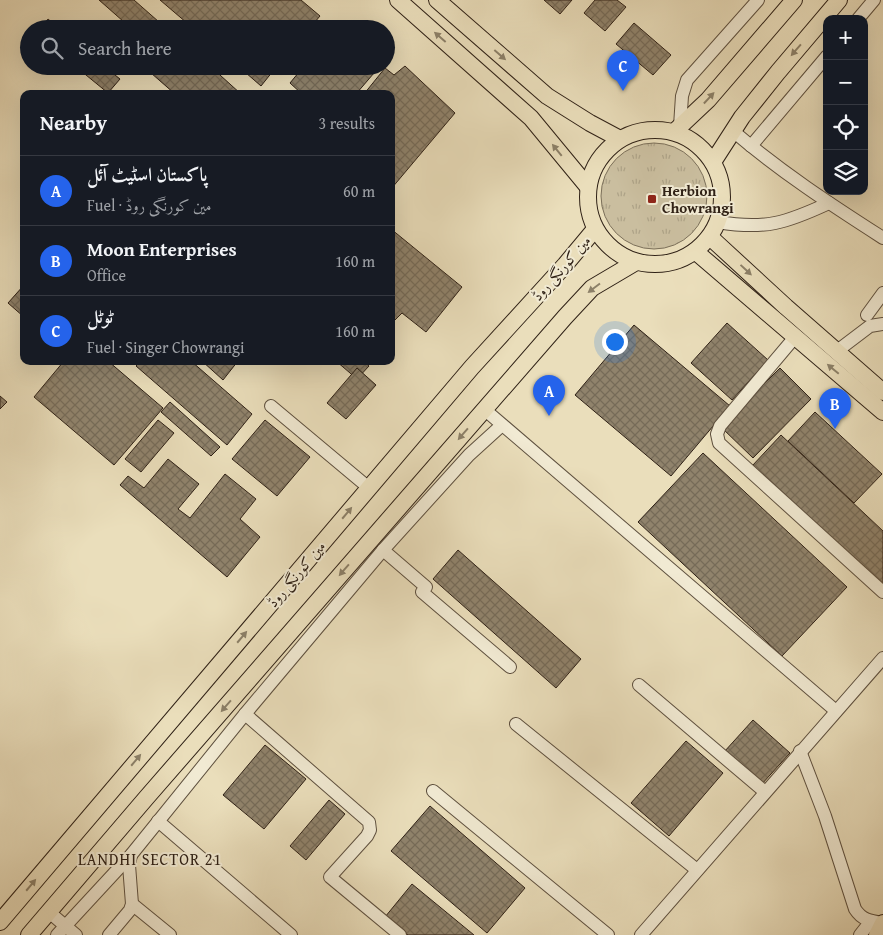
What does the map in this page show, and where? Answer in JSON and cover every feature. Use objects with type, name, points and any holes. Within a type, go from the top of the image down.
[{"type":"main road","points":[[398,0],[531,118],[588,188]]},
{"type":"main road","points":[[437,0],[547,96],[620,139]]},
{"type":"main road","points":[[677,129],[708,100],[794,0]]},
{"type":"main road","points":[[713,162],[733,131],[778,72],[839,0]]},
{"type":"main road","points":[[677,129],[696,143],[713,162],[721,183],[722,206],[718,222],[710,237],[696,252],[670,263],[653,265],[623,257],[602,240],[590,216],[587,202],[588,188],[598,160],[620,139],[646,130],[677,129]]},
{"type":"main road","name":"مین کورنگی روڈ","points":[[0,922],[472,366],[565,265],[595,229]]},
{"type":"main road","points":[[710,237],[883,392]]},
{"type":"main road","points":[[696,252],[883,412]]},
{"type":"main road","points":[[29,935],[565,317],[592,288],[636,262]]},
{"type":"street","points":[[677,129],[682,96],[687,80],[758,0]]},
{"type":"street","points":[[861,15],[870,1]]},
{"type":"street","points":[[751,146],[824,60]]},
{"type":"street","points":[[733,131],[769,162],[883,238]]},
{"type":"street","points":[[718,222],[739,225],[770,225],[799,217],[829,203]]},
{"type":"street","points":[[867,315],[883,292]]},
{"type":"street","points":[[837,351],[870,326],[883,324]]},
{"type":"street","points":[[795,337],[720,426],[717,434],[719,443],[883,592]]},
{"type":"street","points":[[271,406],[369,488]]},
{"type":"street","points":[[484,409],[836,711]]},
{"type":"street","points":[[61,930],[131,855],[245,714],[383,550],[469,455],[502,425]]},
{"type":"street","points":[[383,550],[426,587],[422,592],[510,667]]},
{"type":"street","points":[[640,935],[883,658]]},
{"type":"street","points":[[639,685],[765,792]]},
{"type":"street","points":[[245,714],[369,822],[370,830],[367,836],[330,877],[400,935]]},
{"type":"street","points":[[516,724],[697,870]]},
{"type":"street","points":[[800,751],[825,816],[855,908],[859,915],[878,926]]},
{"type":"street","points":[[433,791],[608,935]]},
{"type":"street","points":[[158,821],[292,935]]},
{"type":"street","points":[[109,935],[130,910],[132,904],[129,870],[131,855]]},
{"type":"street","points":[[132,904],[170,935]]},
{"type":"street","points":[[50,912],[61,930],[76,935]]},
{"type":"street","points":[[860,935],[878,926]]},
{"type":"green space","points":[[654,143],[674,147],[691,159],[703,176],[707,196],[703,216],[691,233],[674,245],[654,249],[634,245],[617,233],[605,216],[601,196],[605,176],[617,159],[634,147]]},
{"type":"building","points":[[99,0],[134,0],[157,20],[122,20]]},
{"type":"building","points":[[160,0],[301,0],[320,16],[317,20],[183,20]]},
{"type":"building","points":[[544,0],[572,0],[560,14]]},
{"type":"building","points":[[595,0],[617,0],[626,7],[605,31],[584,13]]},
{"type":"building","points":[[634,23],[671,55],[653,75],[616,44]]},
{"type":"building","points":[[405,66],[455,113],[395,184],[395,90],[367,90],[379,75],[395,74]]},
{"type":"building","points":[[86,75],[115,75],[120,79],[111,90],[104,90]]},
{"type":"building","points":[[153,75],[220,75],[237,90],[170,90]]},
{"type":"building","points":[[248,75],[270,75],[261,86]]},
{"type":"building","points":[[297,75],[372,75],[359,90],[298,90],[290,83]]},
{"type":"building","points":[[395,232],[462,287],[426,332],[402,313],[395,320]]},
{"type":"building","points":[[20,290],[20,314],[8,303]]},
{"type":"building","points":[[727,323],[768,360],[732,400],[691,363]]},
{"type":"building","points":[[634,325],[730,406],[671,476],[575,395]]},
{"type":"building","points":[[61,365],[113,365],[163,408],[114,465],[34,397]]},
{"type":"building","points":[[196,365],[252,414],[227,445],[136,366]]},
{"type":"building","points":[[206,365],[235,365],[223,380]]},
{"type":"building","points":[[341,365],[369,366],[357,379]]},
{"type":"building","points":[[357,368],[376,385],[346,419],[327,403]]},
{"type":"building","points":[[780,368],[811,399],[753,458],[721,427]]},
{"type":"building","points":[[0,396],[7,402],[0,409]]},
{"type":"building","points":[[170,402],[220,447],[211,456],[161,412]]},
{"type":"building","points":[[815,412],[882,474],[854,503],[788,441]]},
{"type":"building","points":[[158,420],[174,433],[141,472],[125,459]]},
{"type":"building","points":[[265,420],[310,457],[277,496],[232,459]]},
{"type":"building","points":[[781,435],[883,531],[883,589],[752,466]]},
{"type":"building","points":[[703,453],[847,587],[782,656],[638,522]]},
{"type":"building","points":[[168,459],[199,484],[178,509],[190,518],[225,474],[256,499],[240,519],[260,537],[227,577],[120,485],[128,476],[144,488]]},
{"type":"building","points":[[458,550],[581,659],[556,688],[433,579]]},
{"type":"building","points":[[753,720],[790,753],[761,785],[724,752]]},
{"type":"building","points":[[686,741],[723,773],[669,836],[631,803]]},
{"type":"building","points":[[265,745],[306,779],[264,829],[223,795]]},
{"type":"building","points":[[329,800],[345,814],[306,860],[290,846]]},
{"type":"building","points":[[430,806],[525,888],[487,933],[391,851]]},
{"type":"building","points":[[412,884],[474,935],[408,935],[385,917]]},
{"type":"place","name":"ٹوٹل","points":[[623,91]]},
{"type":"place","name":"Herbion Chowrangi","points":[[652,199]]},
{"type":"place","name":"پاکستان اسٹیٹ آئل","points":[[549,416]]},
{"type":"place","name":"Moon Enterprises","points":[[835,429]]},
{"type":"district","name":"LANDHI SECTOR 21","points":[[150,859]]}]
